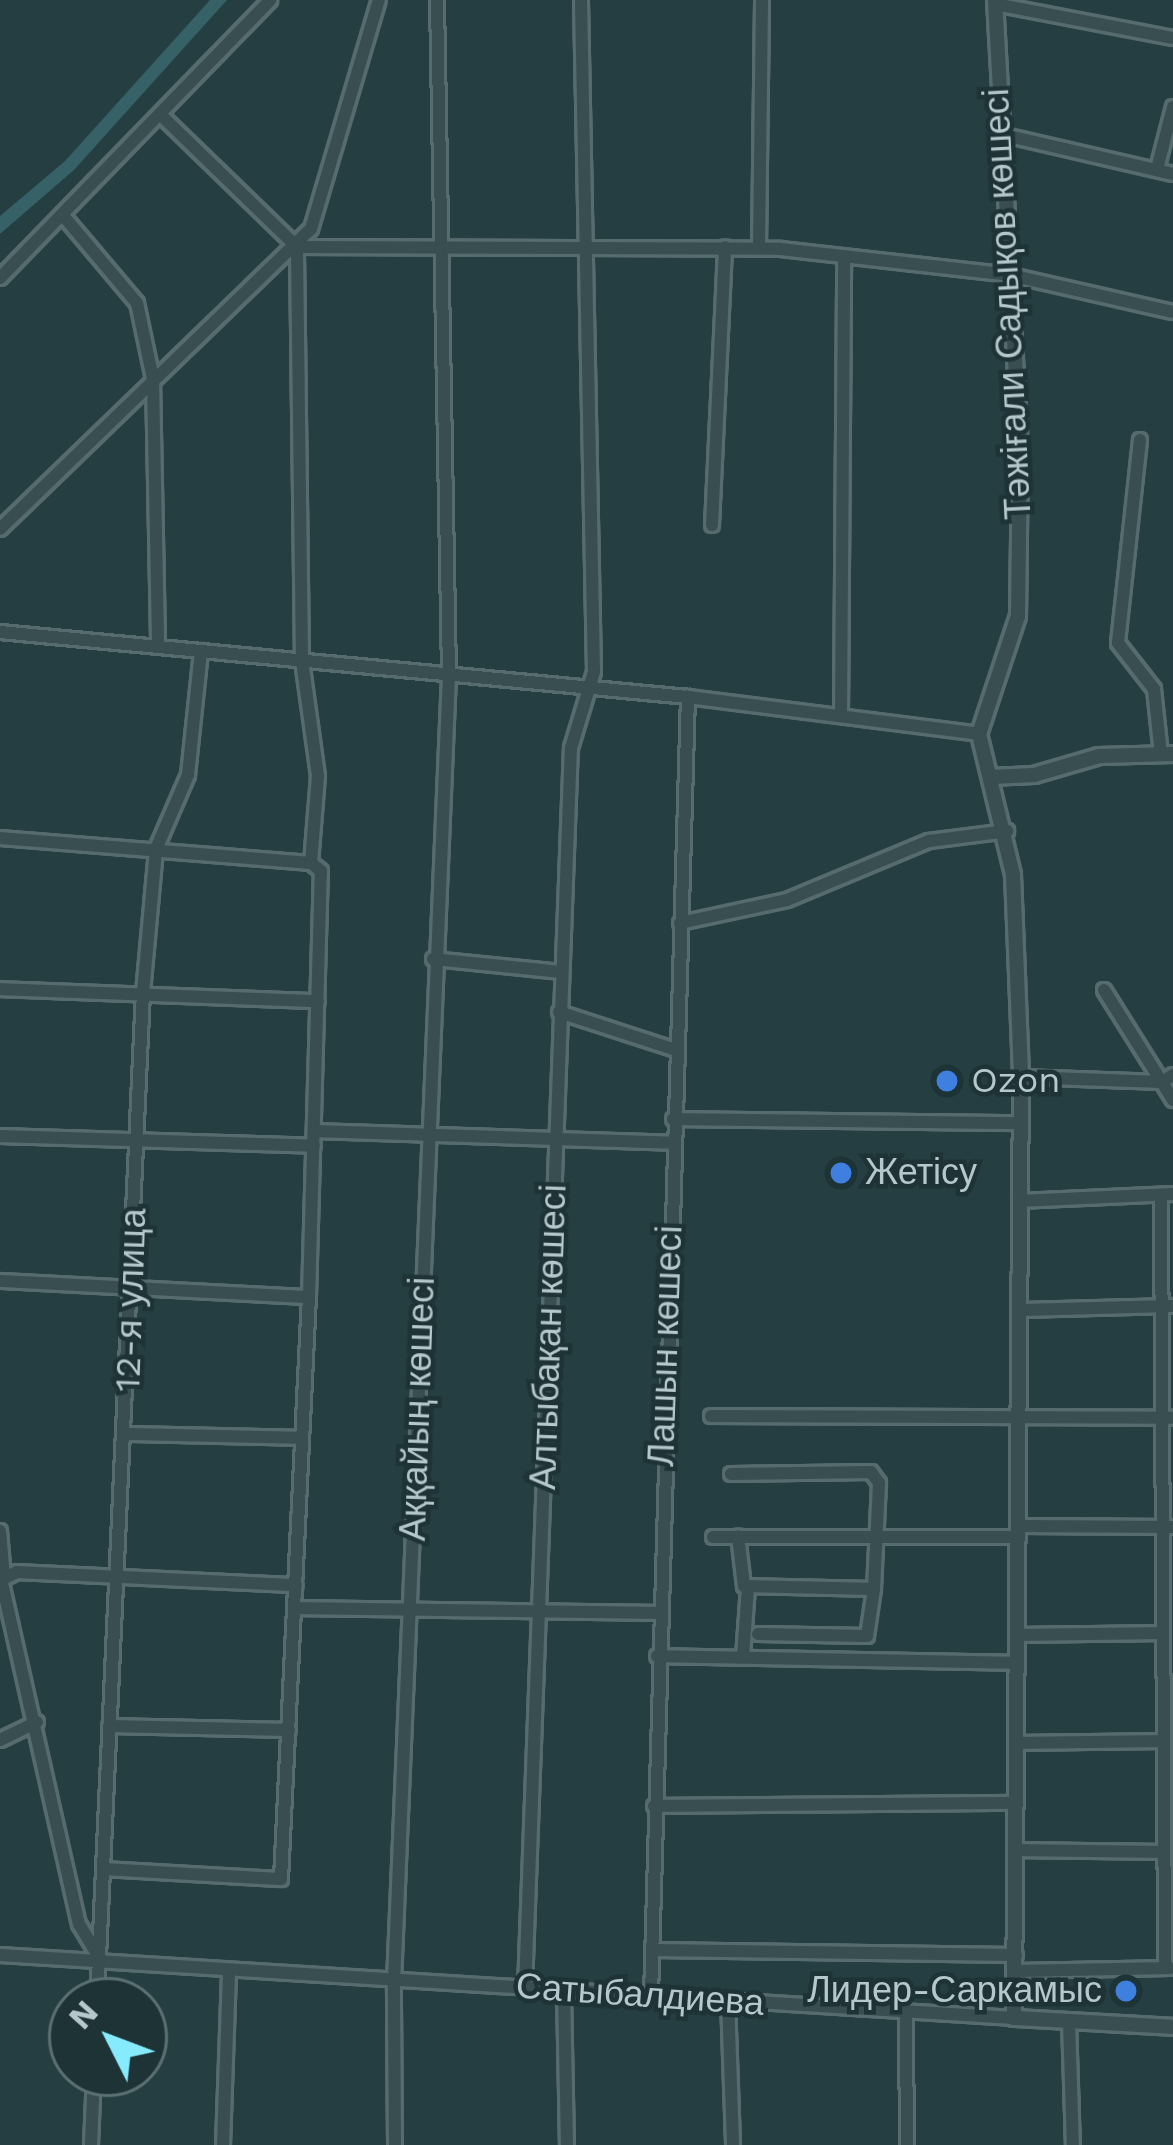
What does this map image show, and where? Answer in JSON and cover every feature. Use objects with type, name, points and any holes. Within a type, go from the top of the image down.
[{"type":"street","points":[[0,278],[66,219],[270,0]]},
{"type":"street","points":[[0,529],[152,379],[297,247],[310,229],[379,0]]},
{"type":"street","name":"Аққайың көшесі","points":[[395,2145],[394,1982],[448,674],[437,0]]},
{"type":"street","name":"Алтыбақан көшесі","points":[[526,1988],[571,748],[594,672],[581,0]]},
{"type":"street","points":[[759,248],[762,0]]},
{"type":"street","points":[[995,2],[1173,38]]},
{"type":"street","name":"Тәжіғали Садықов көшесі","points":[[979,734],[1018,608],[1010,275],[995,2]]},
{"type":"street","points":[[1156,169],[1173,106]]},
{"type":"street","points":[[164,117],[297,247],[302,660],[317,776],[311,863]]},
{"type":"street","points":[[1000,134],[1173,174]]},
{"type":"street","points":[[66,219],[137,303],[152,379],[158,647]]},
{"type":"street","points":[[297,247],[585,243],[759,248],[1010,275],[1173,311]]},
{"type":"street","points":[[712,525],[725,247]]},
{"type":"street","points":[[841,715],[844,259]]},
{"type":"street","points":[[991,777],[1034,775],[1099,756],[1167,754],[1154,688],[1118,643],[1139,440]]},
{"type":"street","points":[[0,632],[688,697],[979,734],[1007,831],[1021,1076],[1015,2018]]},
{"type":"street","name":"12-я улица","points":[[98,1977],[143,994],[156,849],[188,776],[201,650]]},
{"type":"street","name":"Лашын көшесі","points":[[651,1996],[658,1613],[688,697]]},
{"type":"street","points":[[680,923],[787,900],[928,841],[1007,831]]},
{"type":"street","points":[[0,838],[311,863],[321,871],[297,1607],[281,1879],[105,1869]]},
{"type":"street","points":[[433,959],[560,972]]},
{"type":"street","points":[[0,989],[318,1000]]},
{"type":"street","points":[[1104,991],[1168,1079],[1173,1100]]},
{"type":"street","points":[[559,1012],[676,1050]]},
{"type":"street","points":[[1021,1076],[1168,1079]]},
{"type":"street","points":[[673,1118],[1018,1123]]},
{"type":"street","points":[[314,1131],[672,1143]]},
{"type":"street","points":[[0,1136],[314,1146]]},
{"type":"street","points":[[653,1951],[1169,1968],[1162,1852],[1167,1821],[1160,1633],[1167,1527],[1167,1195],[1019,1201]]},
{"type":"street","points":[[0,1281],[309,1297]]},
{"type":"street","points":[[1018,1310],[1166,1305]]},
{"type":"street","points":[[711,1416],[1017,1422],[1168,1418]]},
{"type":"street","points":[[126,1433],[301,1438]]},
{"type":"street","points":[[731,1474],[871,1472],[879,1483],[867,1636],[758,1634]]},
{"type":"street","points":[[713,1537],[1167,1527]]},
{"type":"street","points":[[0,1531],[1,1577],[80,1924],[99,1957]]},
{"type":"street","points":[[738,1536],[740,1582],[748,1587],[874,1588]]},
{"type":"street","points":[[1,1577],[116,1575],[296,1585]]},
{"type":"street","points":[[743,1657],[748,1587]]},
{"type":"street","points":[[297,1607],[411,1613],[658,1613]]},
{"type":"street","points":[[1020,1635],[1160,1633]]},
{"type":"street","points":[[657,1656],[1018,1663]]},
{"type":"street","points":[[0,1740],[37,1722]]},
{"type":"street","points":[[109,1726],[289,1730]]},
{"type":"street","points":[[1018,1742],[1161,1741]]},
{"type":"street","points":[[654,1806],[1017,1803]]},
{"type":"street","points":[[1017,1850],[1162,1852]]},
{"type":"street","name":"Сатыбалдиева","points":[[0,1955],[99,1957],[394,1982],[1173,2027]]},
{"type":"street","points":[[223,2145],[229,1971]]},
{"type":"street","points":[[564,1991],[567,2145]]},
{"type":"street","points":[[728,2000],[733,2145]]},
{"type":"street","points":[[906,2014],[908,2145]]},
{"type":"street","points":[[1070,2021],[1073,2145]]},
{"type":"street","points":[[91,2145],[93,2097]]},
{"type":"water","points":[[210,0],[227,0],[74,170],[0,234],[0,216],[65,161]]},
{"type":"place","name":"Ozon","points":[[947,1081]]},
{"type":"place","name":"Жетісу","points":[[841,1173]]},
{"type":"place","name":"Лидер-Саркамыс","points":[[1126,1991]]}]
